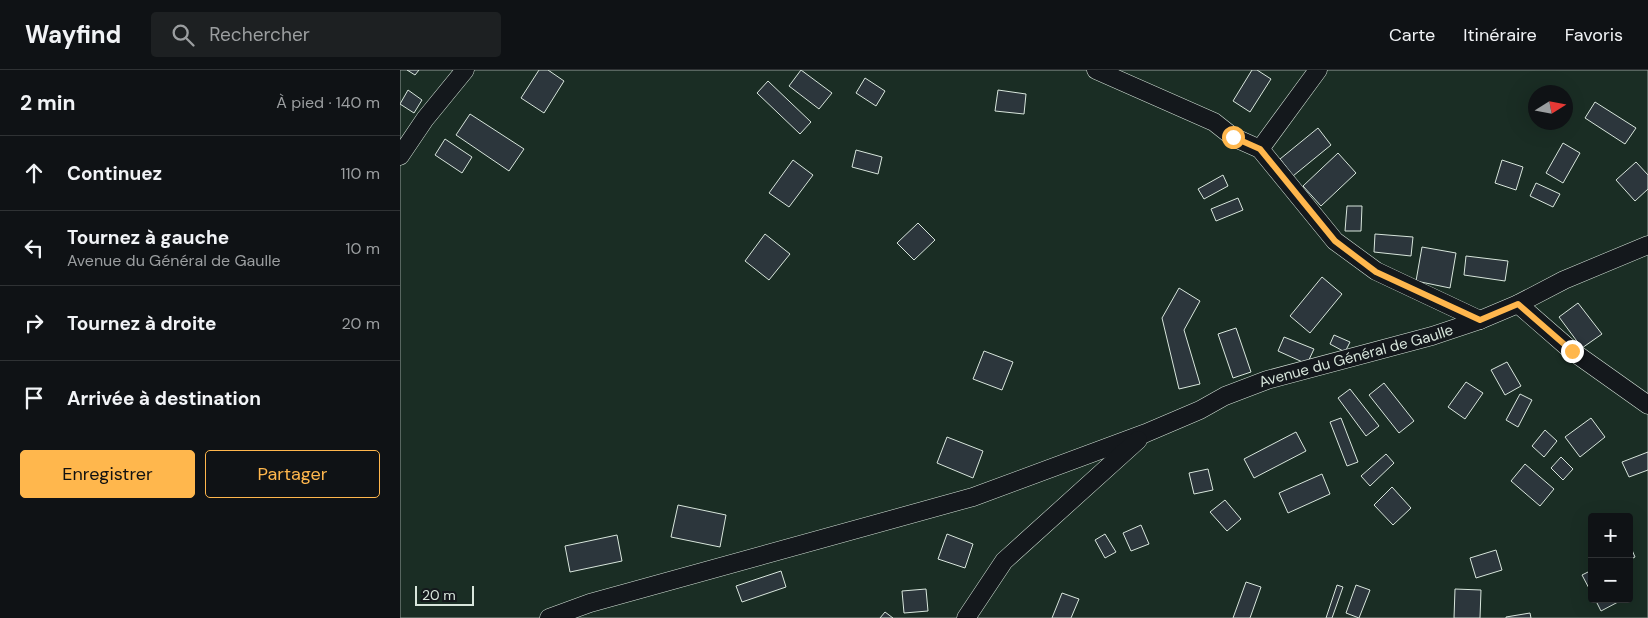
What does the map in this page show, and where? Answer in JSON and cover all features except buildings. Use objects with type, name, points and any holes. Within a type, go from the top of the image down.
[{"type":"street","points":[[400,156],[425,119],[465,70]]},
{"type":"street","points":[[1096,70],[1214,122],[1233,137],[1260,149],[1335,241],[1376,272],[1480,320]]},
{"type":"street","points":[[1260,149],[1318,70]]},
{"type":"street","name":"Avenue du Général de Gaulle","points":[[549,618],[590,603],[973,497],[1146,433],[1200,410],[1225,396],[1266,380],[1432,336],[1480,320],[1518,304],[1564,280],[1648,245]]},
{"type":"street","points":[[1518,304],[1572,351],[1648,405]]},
{"type":"street","points":[[966,618],[1004,561],[1146,433]]},
{"type":"green space","points":[[400,70],[1648,70],[1648,618],[400,618]]},
{"type":"route","points":[[1233,137],[1260,149],[1335,241],[1376,272],[1480,320],[1518,304],[1572,351]]}]
